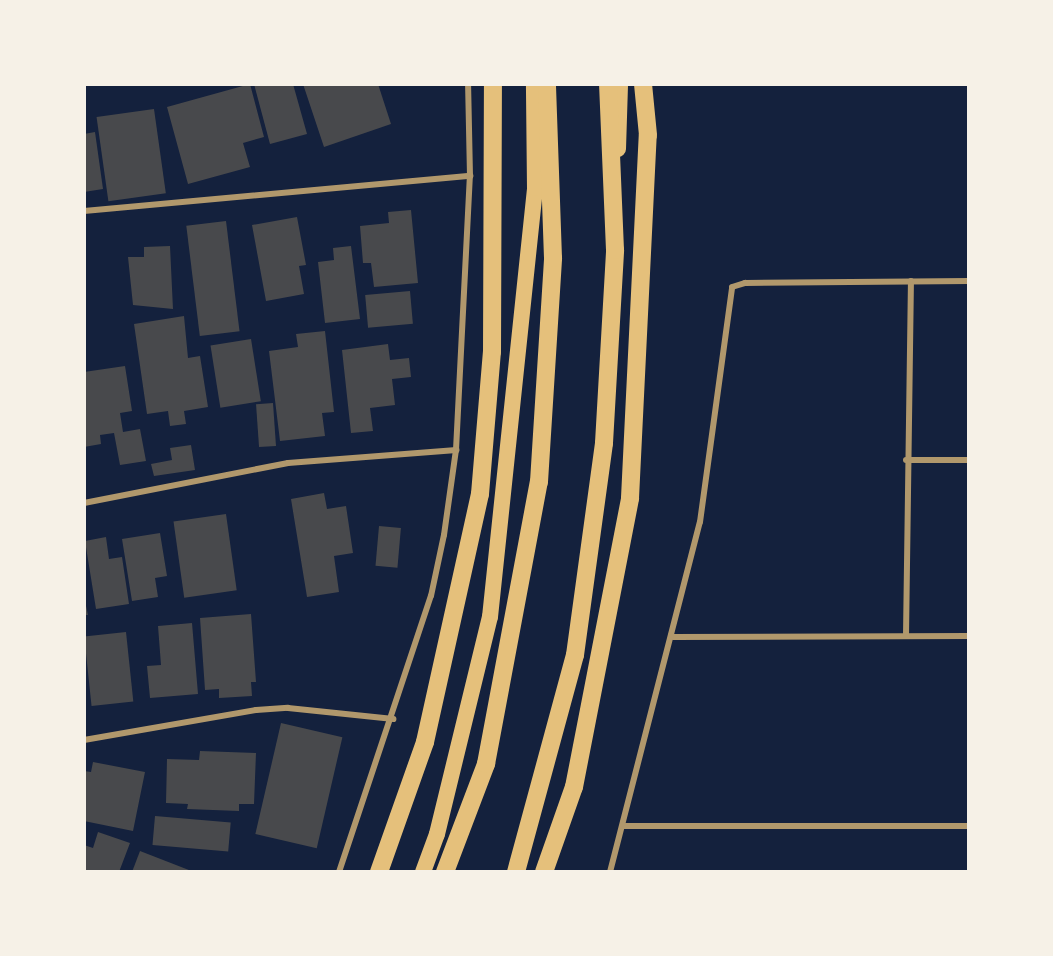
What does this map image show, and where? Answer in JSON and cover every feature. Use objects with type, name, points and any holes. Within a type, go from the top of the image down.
[{"type":"highway","points":[[379,872],[425,742],[480,494],[492,352],[493,84]]},
{"type":"highway","points":[[423,872],[437,834],[490,617],[535,188],[534,84]]},
{"type":"highway","points":[[445,872],[486,764],[539,482],[553,258],[547,84]]},
{"type":"highway","points":[[514,872],[575,655],[604,443],[615,250],[608,84]]},
{"type":"highway","points":[[514,872],[538,791],[600,502],[613,333],[620,84]]},
{"type":"highway","points":[[544,872],[574,787],[630,498],[648,135],[643,84]]},
{"type":"street","points":[[339,872],[393,719],[431,596],[456,450],[470,176],[468,84]]},
{"type":"street","points":[[84,211],[470,176]]},
{"type":"street","points":[[906,636],[906,460],[911,281]]},
{"type":"street","points":[[610,872],[674,637],[700,522],[732,287],[745,283],[969,281]]},
{"type":"street","points":[[84,503],[288,464],[456,450]]},
{"type":"street","points":[[906,460],[969,460]]},
{"type":"street","points":[[674,637],[969,636]]},
{"type":"street","points":[[84,740],[256,710],[288,708],[393,719]]},
{"type":"street","points":[[623,826],[969,826]]},
{"type":"building","points":[[250,84],[264,137],[243,143],[250,167],[188,184],[167,107]]},
{"type":"building","points":[[254,84],[293,84],[307,134],[270,144]]},
{"type":"building","points":[[303,84],[378,84],[391,124],[324,147]]},
{"type":"building","points":[[154,109],[166,193],[108,201],[97,117]]},
{"type":"building","points":[[95,132],[103,189],[84,192],[84,134]]},
{"type":"building","points":[[411,210],[418,283],[374,287],[371,263],[363,263],[360,226],[389,223],[388,212]]},
{"type":"building","points":[[297,217],[306,265],[299,266],[304,294],[266,301],[252,225]]},
{"type":"building","points":[[226,221],[240,331],[200,336],[186,226]]},
{"type":"building","points":[[170,246],[173,309],[133,305],[128,257],[144,257],[144,247]]},
{"type":"building","points":[[351,246],[360,319],[325,323],[318,262],[334,260],[333,248]]},
{"type":"building","points":[[410,291],[413,324],[368,328],[365,295]]},
{"type":"building","points":[[184,316],[188,358],[200,356],[208,407],[184,411],[186,424],[170,426],[168,411],[147,414],[134,324]]},
{"type":"building","points":[[325,331],[334,412],[322,413],[325,436],[280,441],[269,351],[298,347],[296,334]]},
{"type":"building","points":[[251,339],[261,401],[220,408],[211,345]]},
{"type":"building","points":[[388,344],[390,360],[409,358],[411,377],[392,379],[395,405],[370,408],[373,431],[351,433],[342,350]]},
{"type":"building","points":[[125,366],[132,411],[120,413],[123,432],[140,429],[146,461],[120,465],[114,433],[100,435],[101,444],[84,447],[84,372]]},
{"type":"building","points":[[273,403],[276,446],[259,447],[256,404]]},
{"type":"building","points":[[191,445],[195,470],[154,476],[151,464],[172,460],[170,448]]},
{"type":"building","points":[[324,493],[327,509],[346,506],[353,553],[334,556],[339,592],[307,597],[291,499]]},
{"type":"building","points":[[226,514],[237,590],[184,598],[174,521]]},
{"type":"building","points":[[379,526],[401,528],[397,568],[376,566]]},
{"type":"building","points":[[160,533],[167,576],[155,578],[158,597],[132,601],[122,539]]},
{"type":"building","points":[[106,537],[109,559],[122,557],[129,604],[96,609],[85,541]]},
{"type":"building","points":[[84,597],[88,615],[84,615]]},
{"type":"building","points":[[251,614],[256,682],[251,682],[252,696],[219,698],[219,689],[205,690],[200,618]]},
{"type":"building","points":[[192,623],[198,694],[150,698],[147,666],[161,665],[158,626]]},
{"type":"building","points":[[126,632],[133,702],[92,706],[84,636]]},
{"type":"building","points":[[281,723],[342,737],[317,848],[255,834]]},
{"type":"building","points":[[200,751],[256,753],[254,804],[239,804],[239,811],[187,809],[188,804],[166,803],[167,759],[199,760]]},
{"type":"building","points":[[93,762],[145,772],[133,831],[84,821],[84,771],[91,772]]},
{"type":"building","points":[[155,816],[231,823],[228,852],[152,845]]},
{"type":"building","points":[[98,832],[130,843],[119,872],[84,872],[84,845],[93,848]]},
{"type":"building","points":[[140,851],[194,872],[132,872]]}]
